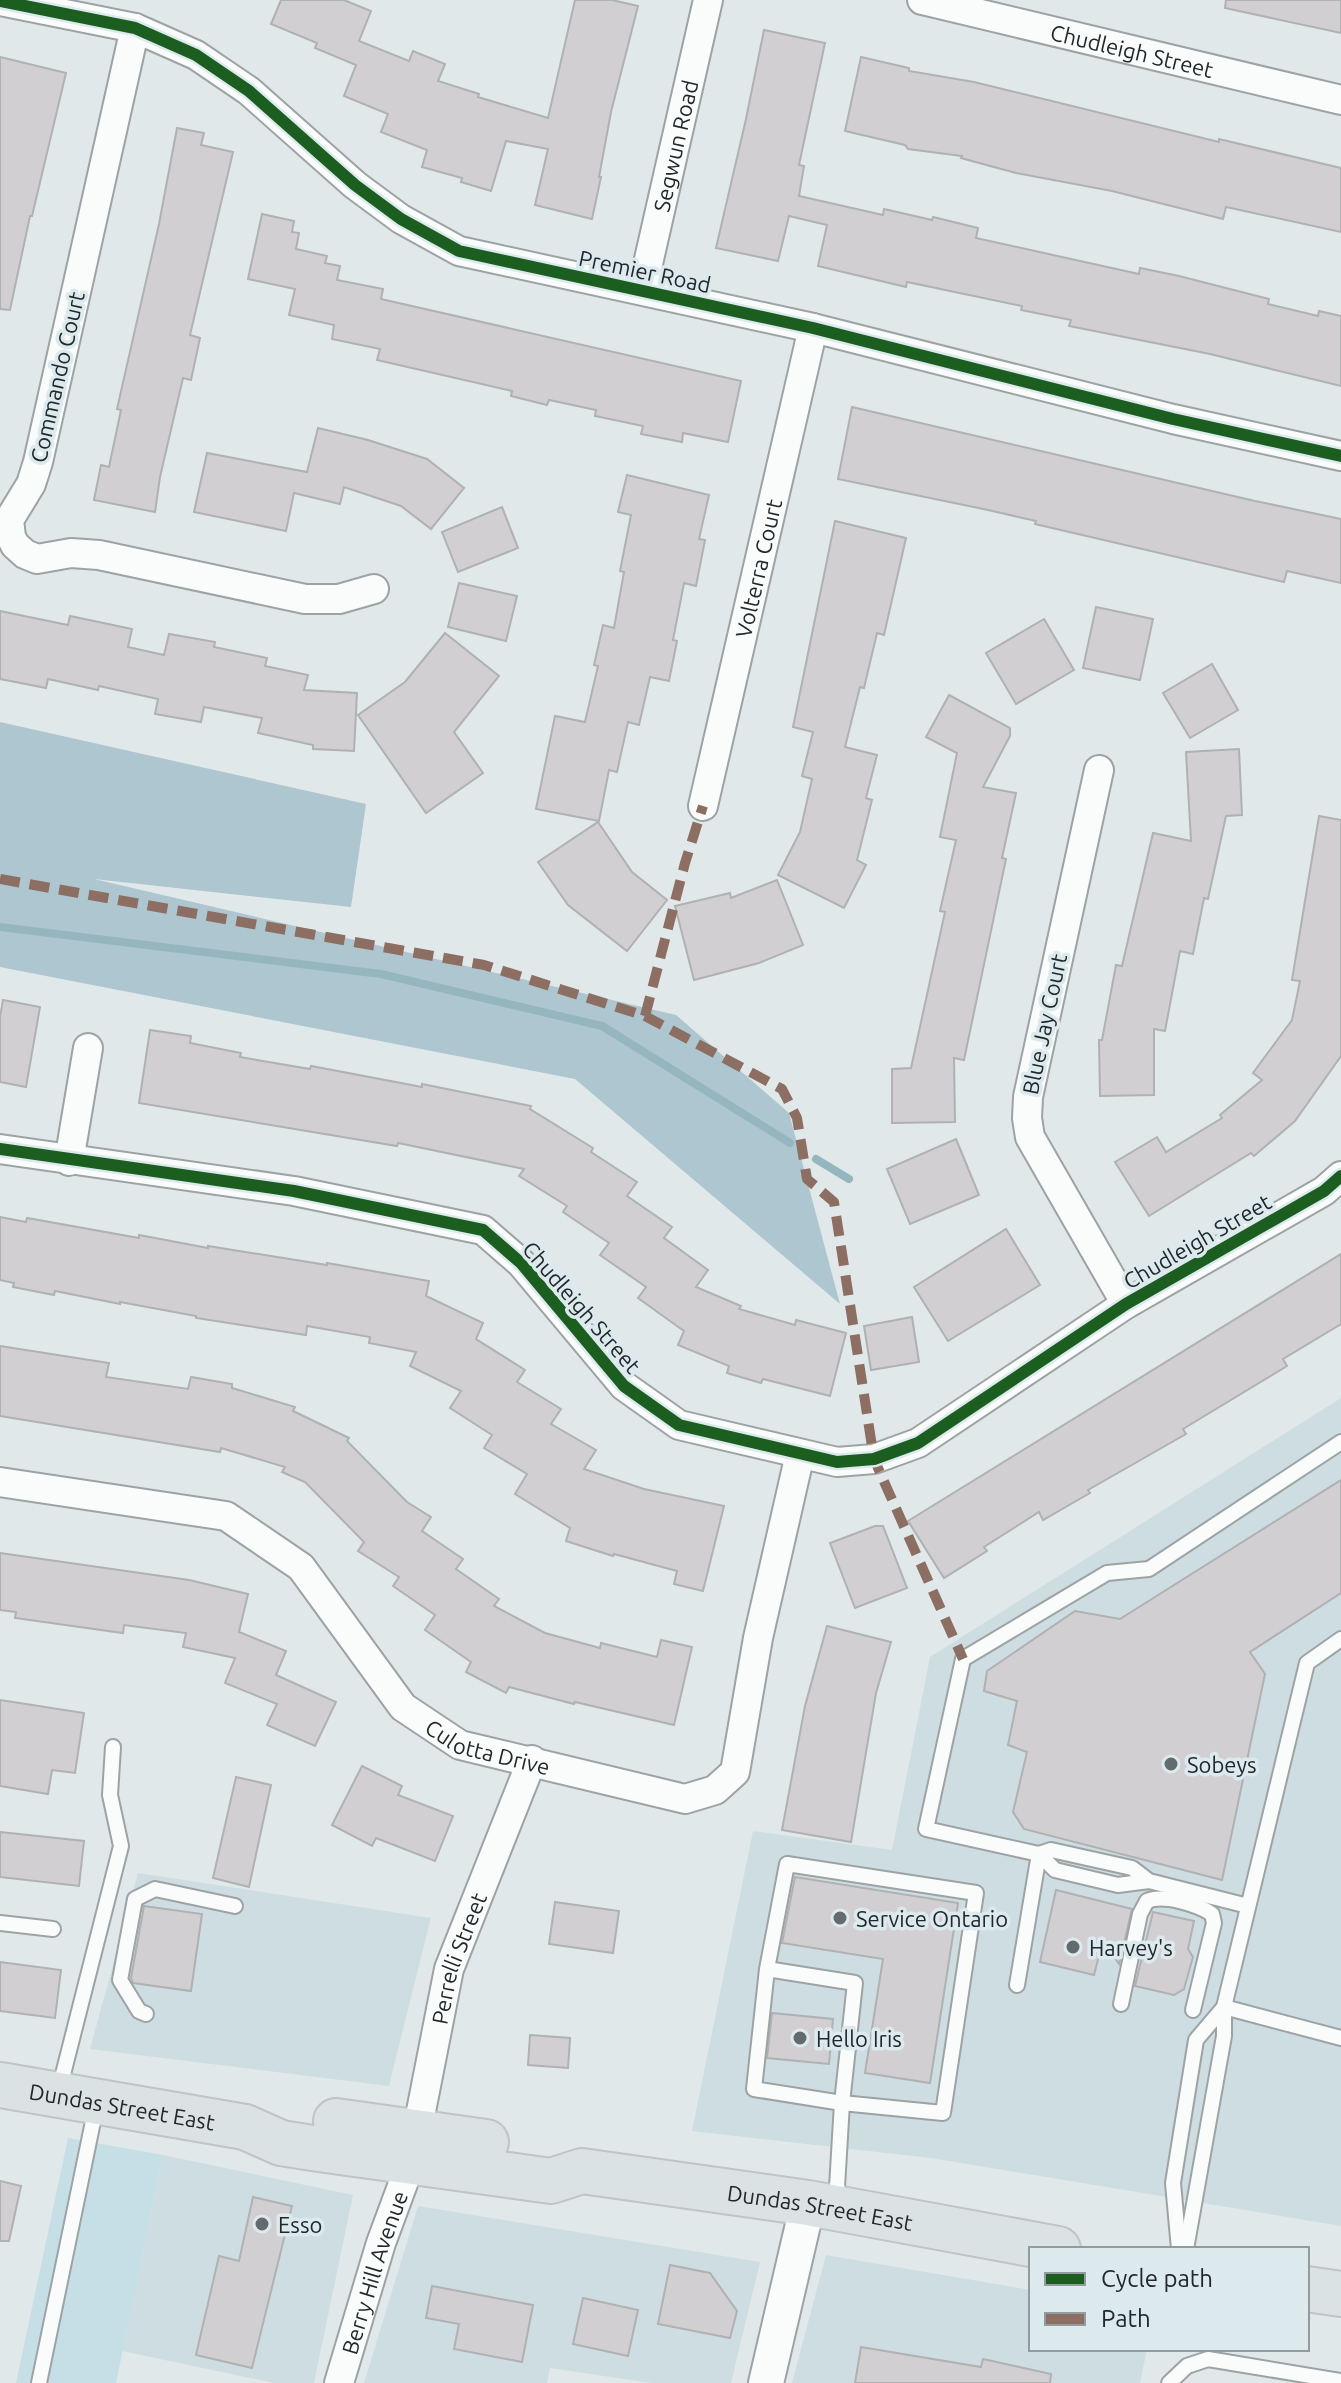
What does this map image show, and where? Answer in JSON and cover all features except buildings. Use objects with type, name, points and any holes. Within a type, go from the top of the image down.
[{"type":"main road","name":"Dundas Street East","points":[[0,2085],[245,2127],[285,2115],[414,2147],[557,2153],[582,2171],[822,2206],[1047,2247]]},
{"type":"main road","points":[[1309,2289],[1341,2294]]},
{"type":"street","name":"Segwun Road","points":[[642,290],[708,0]]},
{"type":"street","name":"Chudleigh Street","points":[[922,0],[1341,100]]},
{"type":"street","name":"Premier Road","points":[[0,1],[135,28],[196,55],[249,91],[355,185],[401,219],[459,251],[813,328],[1173,419],[1341,456]]},
{"type":"street","name":"Commando Court","points":[[135,28],[42,446],[31,484],[9,520],[11,537],[19,550],[31,557],[44,559],[71,553],[99,555],[305,599],[339,599],[374,589]]},
{"type":"street","name":"Volterra Court","points":[[703,806],[813,328]]},
{"type":"street","name":"Blue Jay Court","points":[[1099,770],[1028,1097],[1027,1118],[1030,1137],[1126,1304]]},
{"type":"street","points":[[69,1161],[88,1048]]},
{"type":"street","name":"Chudleigh Street","points":[[0,1149],[294,1191],[483,1230],[521,1263],[624,1386],[679,1425],[837,1462],[874,1459],[918,1443],[1126,1304],[1324,1191],[1341,1176]]},
{"type":"street","name":"Culotta Drive","points":[[0,1482],[226,1516],[301,1567],[403,1707],[460,1745],[685,1799],[715,1790],[735,1772],[758,1638],[800,1454]]},
{"type":"street","name":"Perrelli Street","points":[[414,2147],[449,1969],[532,1760]]},
{"type":"street","name":"Berry Hill Avenue","points":[[339,2383],[414,2147]]},
{"type":"street","points":[[766,2383],[822,2206]]},
{"type":"lane","points":[[1248,1906],[1149,1881],[1118,1885],[1055,1870],[1039,1854],[926,1829],[963,1659],[1107,1573],[1149,1569],[1341,1442]]},
{"type":"lane","points":[[1186,2247],[1224,2036],[1224,2007],[1307,1663],[1341,1639]]},
{"type":"lane","points":[[39,2383],[77,2100],[121,1846],[110,1795],[113,1747]]},
{"type":"lane","points":[[1017,1985],[1039,1854]]},
{"type":"lane","points":[[787,1864],[976,1893],[943,2113],[842,2103],[754,2089],[767,1969],[787,1864]]},
{"type":"lane","points":[[146,2014],[139,2011],[120,1980],[135,1899],[155,1889],[235,1906]]},
{"type":"lane","points":[[1121,2004],[1140,1914],[1147,1901],[1155,1897],[1204,1909],[1212,1914],[1214,1923],[1193,2010]]},
{"type":"lane","points":[[0,1923],[53,1929]]},
{"type":"lane","points":[[767,1969],[855,1983],[842,2103],[822,2206]]},
{"type":"lane","points":[[1224,2007],[1341,2038]]},
{"type":"lane","points":[[1179,2247],[1173,2183],[1196,2040],[1224,2007]]},
{"type":"lane","points":[[1169,2383],[1187,2366],[1208,2359],[1341,2381]]},
{"type":"shaded area","points":[[0,722],[366,804],[351,907],[94,879],[676,1015],[789,1113],[840,1304],[575,1079],[0,967]]},
{"type":"shaded area","points":[[1341,1398],[1341,2226],[931,2158],[692,2131],[753,1831],[892,1850],[930,1657]]},
{"type":"shaded area","points":[[138,1873],[431,1918],[389,2086],[90,2049]]},
{"type":"shaded area","points":[[68,2138],[163,2155],[116,2383],[16,2383]]},
{"type":"shaded area","points":[[163,2155],[353,2195],[314,2383],[274,2383],[122,2351]]},
{"type":"shaded area","points":[[418,2206],[760,2262],[731,2383],[651,2383],[550,2368],[547,2383],[364,2383]]},
{"type":"shaded area","points":[[826,2255],[1029,2290],[1029,2351],[1147,2351],[1140,2383],[792,2383]]},
{"type":"waterway","points":[[0,927],[381,974],[602,1026],[790,1143]]},
{"type":"waterway","points":[[816,1159],[849,1179]]},
{"type":"marked path","points":[[645,1016],[703,806]]},
{"type":"marked path","points":[[0,879],[484,965],[645,1016],[782,1089],[797,1118],[807,1179],[834,1202],[874,1459],[963,1659]]},
{"type":"cycle path","points":[[0,1],[135,28],[196,55],[249,91],[355,185],[401,219],[459,251],[813,328],[1173,419],[1341,456]]},
{"type":"cycle path","points":[[0,1149],[294,1191],[483,1230],[521,1263],[624,1386],[679,1425],[837,1462],[874,1459],[918,1443],[1126,1304],[1324,1191],[1341,1176]]},
{"type":"place","name":"Sobeys","points":[[1171,1764]]},
{"type":"place","name":"Service Ontario","points":[[840,1918]]},
{"type":"place","name":"Harvey's","points":[[1073,1947]]},
{"type":"place","name":"Hello Iris","points":[[800,2038]]},
{"type":"place","name":"Esso","points":[[262,2224]]}]
